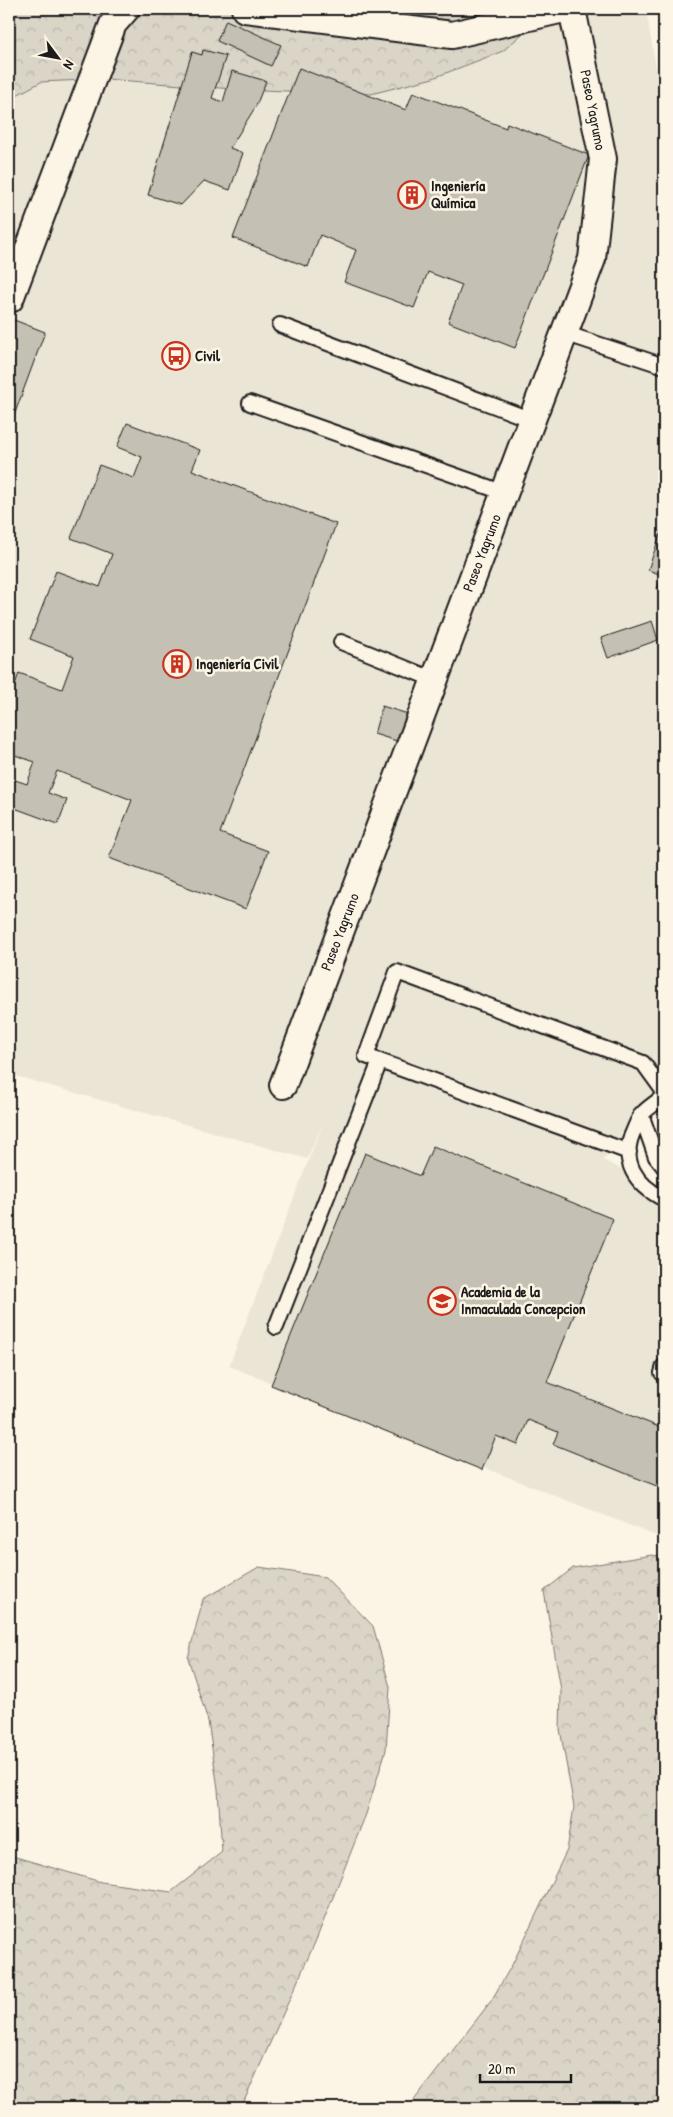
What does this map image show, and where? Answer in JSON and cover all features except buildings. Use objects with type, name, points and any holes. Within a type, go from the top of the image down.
[{"type":"street","points":[[10,299],[114,24],[126,9]]},
{"type":"street","points":[[245,9],[452,35],[564,9]]},
{"type":"street","name":"Paseo Yagrumo","points":[[283,1085],[592,259],[603,159],[572,9]]},
{"type":"lane","points":[[280,325],[532,420]]},
{"type":"lane","points":[[564,333],[664,366]]},
{"type":"lane","points":[[250,403],[505,493]]},
{"type":"lane","points":[[341,642],[435,680]]},
{"type":"lane","points":[[628,1152],[366,1056],[397,972],[643,1063],[664,1092]]},
{"type":"lane","points":[[276,1327],[380,1061]]},
{"type":"lane","points":[[664,1096],[642,1114],[629,1141],[628,1163],[635,1176],[649,1192],[664,1199]]},
{"type":"lane","points":[[642,1114],[656,1157],[664,1166]]},
{"type":"lane","points":[[664,1366],[662,1373],[664,1374]]},
{"type":"shaded area","points":[[9,9],[646,9],[664,115],[664,1103],[603,1160],[664,1191],[664,1539],[229,1366],[324,1120],[307,1159],[9,1074]]},
{"type":"green space","points":[[9,9],[550,9],[503,51],[433,78],[371,94],[233,89],[105,79],[41,82],[9,99]]},
{"type":"green space","points":[[652,1555],[664,1557],[664,2108],[408,2108],[491,2001],[513,1963],[567,1850],[574,1807],[560,1729],[561,1690],[544,1591],[573,1568]]},
{"type":"green space","points":[[259,1567],[325,1577],[373,1626],[390,1687],[386,1750],[366,1814],[316,1940],[241,2108],[9,2108],[9,1855],[101,1882],[171,1892],[222,1852],[218,1789],[208,1721],[188,1658],[203,1599]]},
{"type":"place","name":"Ingeniería Química","points":[[412,195]]},
{"type":"place","name":"Civil","points":[[176,356]]},
{"type":"place","name":"Ingeniería Civil","points":[[177,664]]},
{"type":"place","name":"Academia de la Inmaculada Concepcion","points":[[442,1301]]}]
